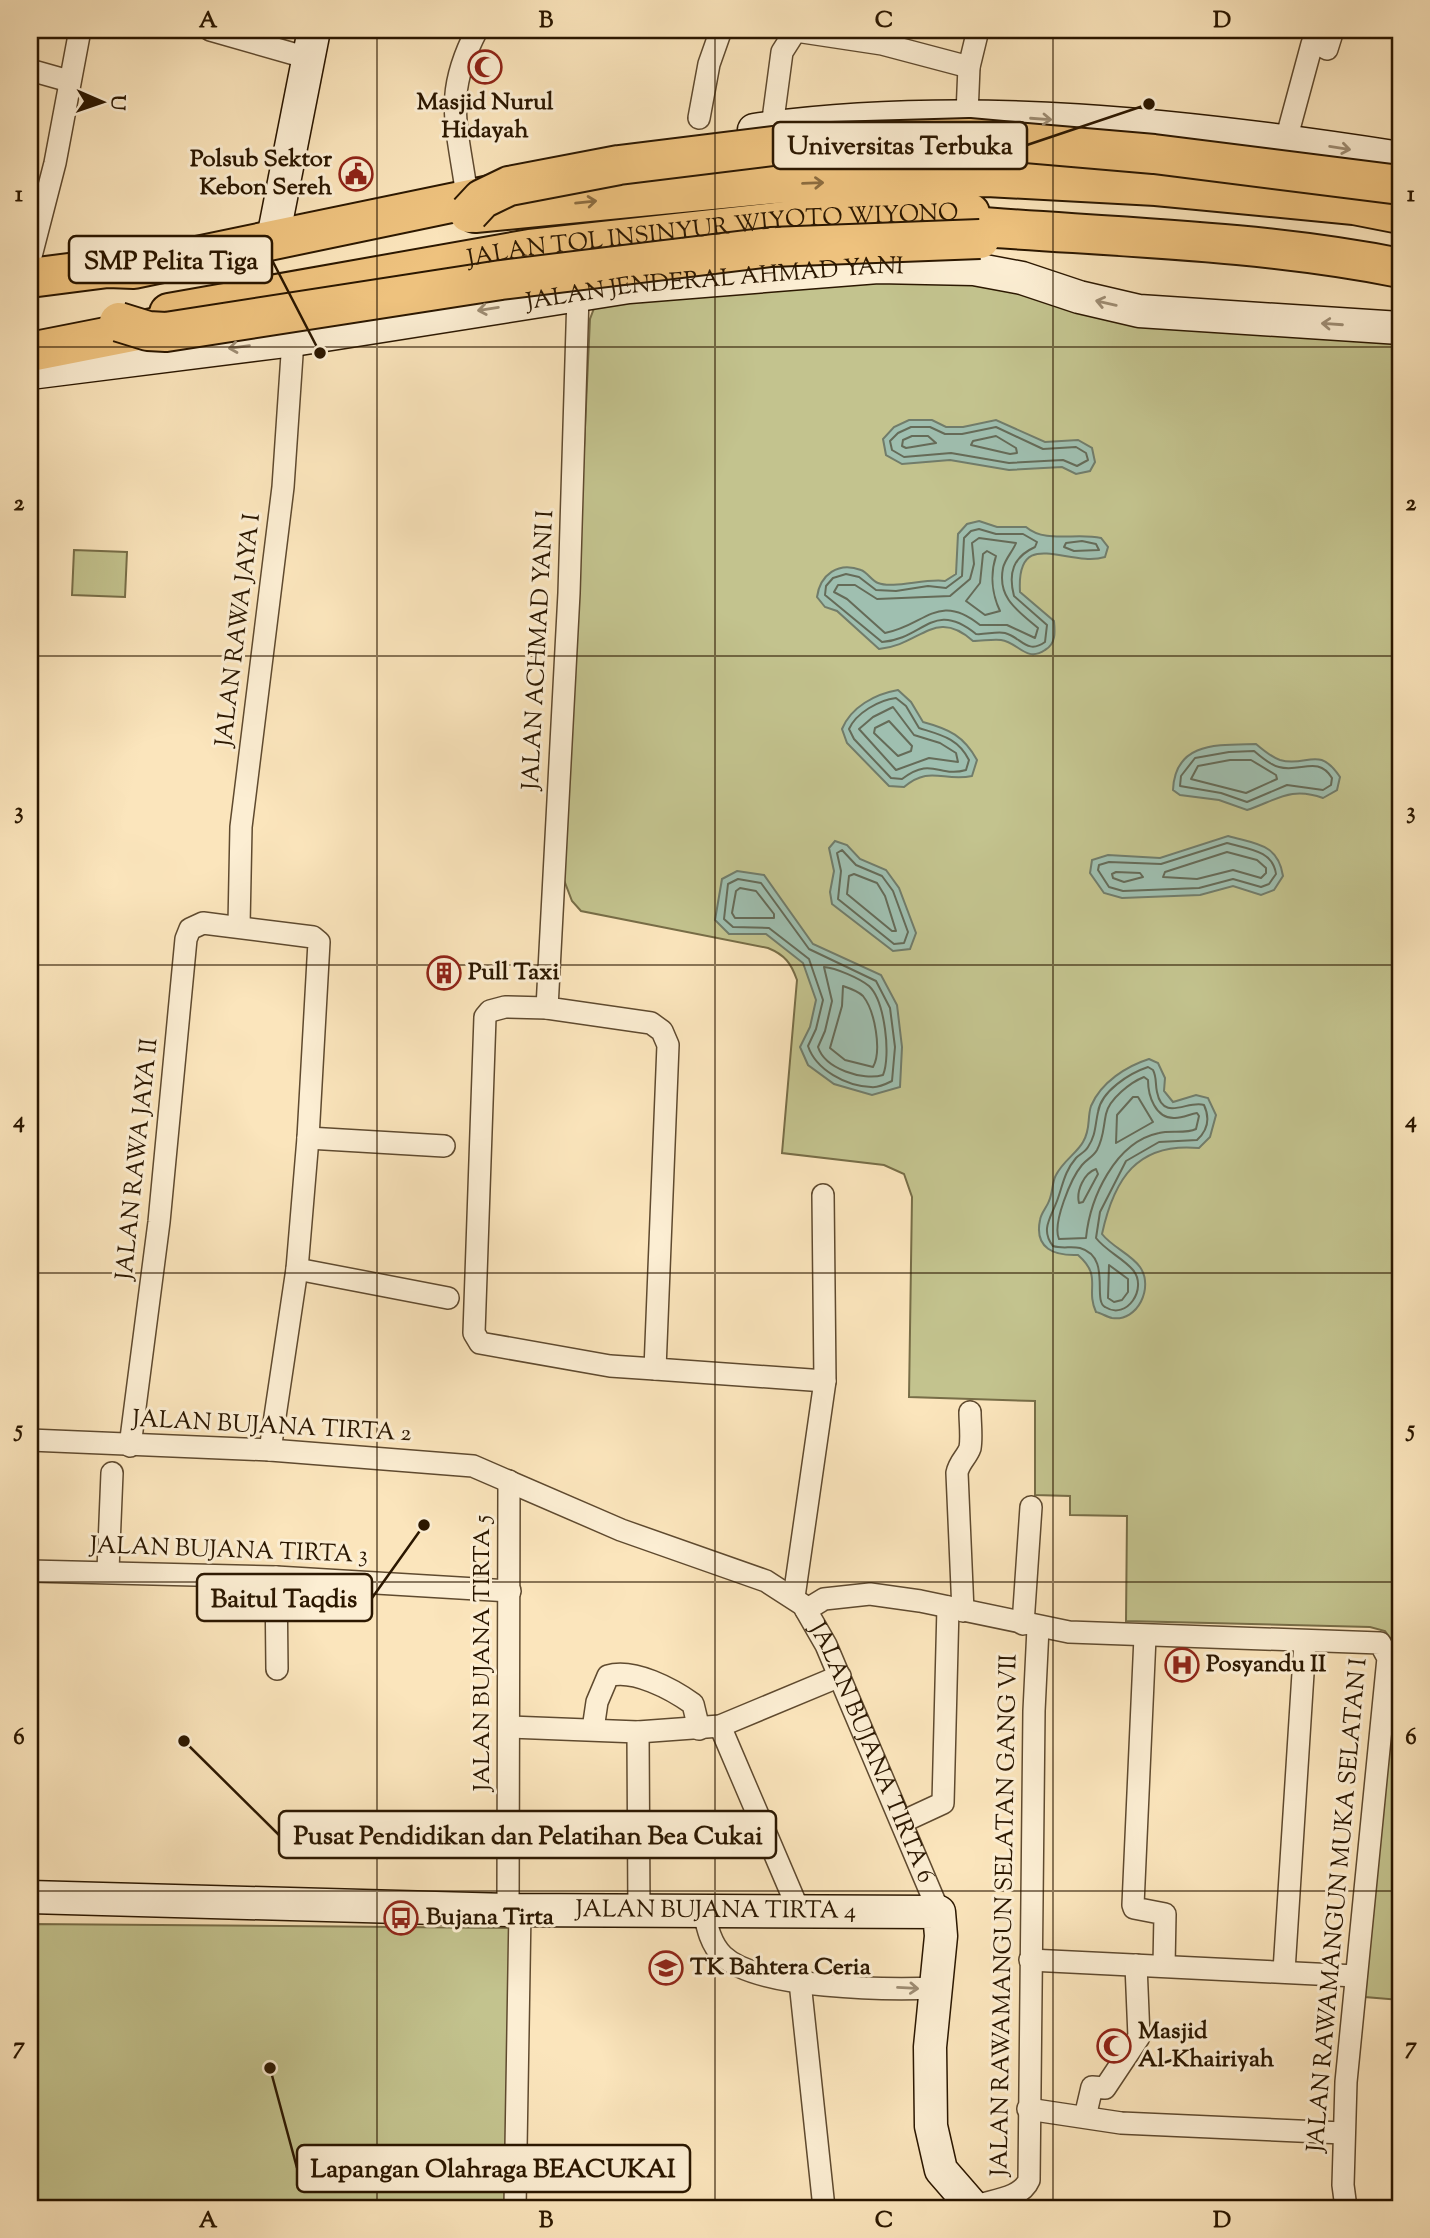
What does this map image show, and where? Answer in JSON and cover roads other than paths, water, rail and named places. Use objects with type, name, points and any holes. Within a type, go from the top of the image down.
[{"type":"highway","points":[[468,201],[482,199],[509,186],[619,166],[797,143],[969,138],[1154,154],[1400,185]]},
{"type":"highway","points":[[30,278],[108,268],[134,269],[574,177],[838,149],[1017,156],[1320,186],[1400,200]]},
{"type":"highway","name":"JALAN TOL INSINYUR WIYOTO WIYONO","points":[[30,293],[239,259],[468,201],[773,184],[987,177],[1156,186],[1354,205],[1400,214]]},
{"type":"highway","name":"JALAN TOL INSINYUR WIYOTO WIYONO","points":[[30,339],[530,248],[794,220],[961,212],[1230,227],[1400,250]]},
{"type":"highway","name":"JALAN JENDERAL AHMAD YANI","points":[[30,352],[160,327],[520,266],[769,236],[968,226],[1210,244],[1354,259],[1400,268]]},
{"type":"highway","points":[[119,322],[148,331],[166,332],[501,280],[771,247],[980,239],[1220,263],[1400,287]]},
{"type":"main road","points":[[275,228],[311,44]]},
{"type":"main road","points":[[108,268],[131,254],[275,228],[468,201],[640,145],[809,122],[967,114],[1286,140],[1400,158]]},
{"type":"main road","name":"JALAN JENDERAL AHMAD YANI","points":[[30,373],[293,340],[629,287],[878,267],[974,269],[1022,278],[1079,297],[1139,311],[1400,328]]},
{"type":"main road","name":"JALAN BUJANA TIRTA 4","points":[[30,1897],[514,1910],[939,1912]]},
{"type":"main road","name":"JALAN BUJANA TIRTA 6","points":[[939,1912],[941,1936],[930,2047],[931,2126],[962,2194]]},
{"type":"street","points":[[30,260],[55,163],[80,30]]},
{"type":"street","points":[[210,30],[311,44]]},
{"type":"street","points":[[468,201],[455,115],[456,77],[477,30]]},
{"type":"street","points":[[699,118],[709,64],[721,30]]},
{"type":"street","points":[[772,127],[782,52],[796,30],[883,44],[969,67]]},
{"type":"street","points":[[967,114],[969,67],[978,30]]},
{"type":"street","points":[[1286,140],[1312,44],[1316,42],[1327,49],[1333,30]]},
{"type":"street","points":[[30,70],[69,81]]},
{"type":"street","name":"JALAN ACHMAD YANI I","points":[[547,1008],[569,593],[578,295]]},
{"type":"street","name":"JALAN RAWA JAYA I","points":[[239,925],[242,816],[283,487],[293,340]]},
{"type":"street","name":"JALAN RAWA JAYA II","points":[[130,1446],[159,1222],[186,939],[190,929],[203,923],[239,925],[313,937],[319,942],[308,1138]]},
{"type":"street","points":[[655,1369],[668,1045],[662,1031],[651,1023],[547,1008],[505,1007],[490,1011],[485,1017],[474,1333],[480,1343],[610,1366],[825,1381]]},
{"type":"street","points":[[270,1450],[297,1269],[308,1138],[444,1146]]},
{"type":"street","points":[[800,1603],[825,1381],[823,1195]]},
{"type":"street","points":[[297,1269],[448,1298]]},
{"type":"street","points":[[902,1822],[943,1803],[956,1609],[957,1473],[961,1458],[969,1452],[970,1412]]},
{"type":"street","name":"JALAN BUJANA TIRTA 2","points":[[30,1440],[270,1450],[473,1466],[509,1481]]},
{"type":"street","points":[[108,1570],[112,1473]]},
{"type":"street","name":"JALAN BUJANA TIRTA 6","points":[[509,1481],[621,1530],[766,1581],[800,1603],[840,1676],[939,1912]]},
{"type":"street","name":"JALAN BUJANA TIRTA 5","points":[[509,1481],[515,2208]]},
{"type":"street","name":"JALAN RAWAMANGUN SELATAN GANG VII","points":[[962,2194],[1025,2189],[1029,2180],[1031,1507]]},
{"type":"street","name":"JALAN BUJANA TIRTA 3","points":[[30,1571],[108,1570],[510,1591]]},
{"type":"street","points":[[276,1577],[277,1669]]},
{"type":"street","name":"JALAN RAWAMANGUN MUKA SELATAN I","points":[[800,1603],[850,1594],[956,1609],[1030,1626],[1145,1637],[1380,1643],[1388,1658],[1343,2133],[1346,2208]]},
{"type":"street","points":[[1145,1637],[1133,1905],[1135,1908],[1165,1914],[1164,1966]]},
{"type":"street","points":[[1284,1971],[1305,1642]]},
{"type":"street","points":[[593,1729],[605,1683],[608,1676],[617,1673],[628,1674],[693,1704],[710,1728],[799,1911]]},
{"type":"street","points":[[510,1727],[638,1731],[710,1728],[840,1676]]},
{"type":"street","points":[[638,1731],[639,1911]]},
{"type":"street","points":[[704,1912],[708,1932],[722,1956],[748,1972],[800,1982],[937,1988]]},
{"type":"street","points":[[1030,1960],[1356,1976]]},
{"type":"street","points":[[1085,2117],[1092,2087],[1105,2088],[1139,2037],[1136,1965]]},
{"type":"street","points":[[800,1982],[824,2208]]},
{"type":"street","points":[[1028,2109],[1121,2123],[1343,2133]]},
{"type":"water","points":[[909,420],[932,420],[946,427],[963,427],[996,420],[1045,442],[1078,440],[1092,448],[1095,462],[1090,471],[1076,474],[1062,467],[1009,470],[950,460],[902,464],[886,455],[883,439],[894,427]]},
{"type":"water","points":[[979,521],[997,527],[1026,527],[1043,535],[1101,538],[1108,547],[1105,557],[1091,559],[1035,554],[1026,560],[1021,572],[1020,592],[1054,621],[1053,641],[1049,647],[1038,653],[1027,653],[1001,640],[973,641],[960,631],[948,627],[928,631],[894,646],[879,649],[837,611],[825,607],[817,597],[826,576],[845,567],[861,570],[884,585],[945,581],[956,574],[958,534],[967,524]]},
{"type":"water","points":[[898,690],[911,702],[923,722],[948,731],[967,745],[977,760],[972,776],[929,775],[913,780],[904,787],[889,786],[847,743],[842,729],[851,714],[873,698]]},
{"type":"water","points":[[1256,744],[1280,760],[1289,762],[1318,759],[1325,762],[1340,777],[1337,790],[1323,798],[1302,793],[1284,796],[1247,810],[1219,800],[1180,795],[1173,790],[1176,774],[1190,754],[1214,746]]},
{"type":"water","points":[[1228,836],[1256,843],[1271,851],[1283,876],[1274,890],[1261,895],[1233,886],[1200,895],[1122,898],[1104,893],[1090,873],[1092,860],[1108,855],[1160,858]]},
{"type":"water","points":[[835,841],[847,845],[860,859],[886,870],[899,888],[916,933],[910,949],[893,951],[832,904],[830,892],[834,871],[829,848]]},
{"type":"water","points":[[737,871],[764,875],[813,944],[881,975],[897,1005],[902,1047],[900,1087],[872,1095],[834,1084],[808,1065],[800,1047],[810,1027],[816,1000],[803,963],[766,934],[729,934],[715,920],[722,879]]},
{"type":"water","points":[[1149,1059],[1158,1063],[1165,1078],[1164,1091],[1173,1102],[1196,1095],[1208,1098],[1216,1115],[1210,1137],[1199,1148],[1159,1151],[1144,1158],[1122,1181],[1107,1214],[1102,1234],[1136,1262],[1144,1275],[1145,1284],[1141,1302],[1136,1309],[1121,1318],[1112,1318],[1096,1312],[1092,1296],[1092,1276],[1086,1263],[1078,1255],[1054,1252],[1043,1244],[1039,1230],[1040,1220],[1056,1175],[1085,1137],[1095,1097],[1116,1076]]},
{"type":"place","name":"Masjid Nurul Hidayah","points":[[485,67]]},
{"type":"place","name":"Universitas Terbuka","points":[[1149,104]]},
{"type":"place","name":"Polsub Sektor Kebon Sereh","points":[[356,174]]},
{"type":"place","name":"SMP Pelita Tiga","points":[[320,353]]},
{"type":"place","name":"Pull Taxi","points":[[444,973]]},
{"type":"place","name":"Baitul Taqdis","points":[[424,1525]]},
{"type":"place","name":"Posyandu II","points":[[1182,1665]]},
{"type":"place","name":"Pusat Pendidikan dan Pelatihan Bea Cukai","points":[[184,1741]]},
{"type":"place","name":"Bujana Tirta","points":[[401,1918]]},
{"type":"place","name":"TK Bahtera Ceria","points":[[666,1968]]},
{"type":"place","name":"Masjid Al-Khairiyah","points":[[1114,2046]]},
{"type":"place","name":"Lapangan Olahraga BEACUKAI","points":[[270,2068]]}]
